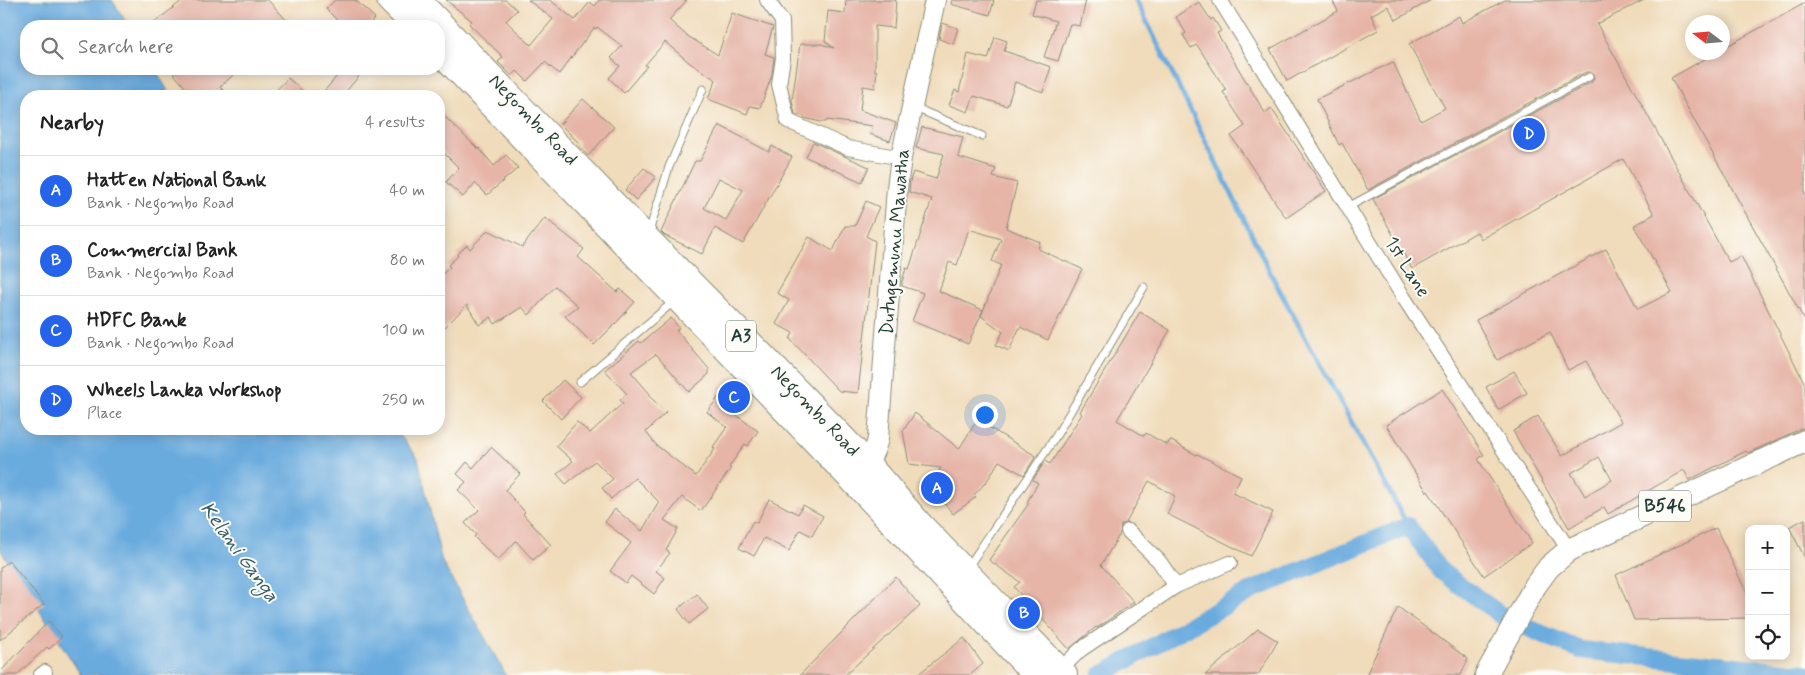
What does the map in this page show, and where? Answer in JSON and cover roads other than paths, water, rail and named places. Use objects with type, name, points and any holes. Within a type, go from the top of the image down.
[{"type":"highway","points":[[390,0],[410,20]]},
{"type":"highway","name":"Negombo Road","points":[[417,0],[436,20]]},
{"type":"highway","name":"Negombo Road","points":[[445,29],[647,239],[860,471],[1053,674]]},
{"type":"highway","name":"Negombo Road","points":[[445,56],[678,298],[860,471],[919,524],[965,572],[1053,674]]},
{"type":"main road","name":"B546","points":[[1491,666],[1535,586],[1549,567],[1569,550],[1805,441]]},
{"type":"street","points":[[767,0],[782,21],[784,58],[779,84],[788,122],[848,148],[901,158]]},
{"type":"street","name":"Dutugemunu Mawatha","points":[[860,471],[874,453],[878,438],[897,188],[901,158],[935,0]]},
{"type":"street","name":"1st Lane","points":[[1220,0],[1404,298],[1569,550]]},
{"type":"street","points":[[1128,531],[1159,561],[1176,586]]},
{"type":"street","points":[[1053,674],[1080,650],[1176,586],[1230,563]]},
{"type":"lane","points":[[1348,207],[1589,77]]},
{"type":"lane","points":[[647,239],[669,167],[703,89]]},
{"type":"lane","points":[[912,107],[982,136]]},
{"type":"lane","points":[[965,572],[1056,436],[1144,287]]},
{"type":"lane","points":[[580,382],[678,298]]},
{"type":"water","name":"Kelani Ganga","points":[[0,0],[112,0],[125,20],[20,20],[20,75],[159,75],[167,90],[20,90],[20,435],[400,435],[418,458],[442,562],[506,675],[81,675],[0,549]]},
{"type":"waterway","points":[[1136,0],[1273,278],[1408,526]]},
{"type":"waterway","points":[[1101,675],[1255,589],[1408,526],[1442,572],[1505,618],[1580,650],[1805,673]]},
{"type":"place","name":"Wheels Lanka Workshop","points":[[1529,134]]},
{"type":"place","name":"HDFC Bank","points":[[734,397]]},
{"type":"place","name":"Hatten National Bank","points":[[937,488]]},
{"type":"place","name":"Commercial Bank","points":[[1024,613]]}]
